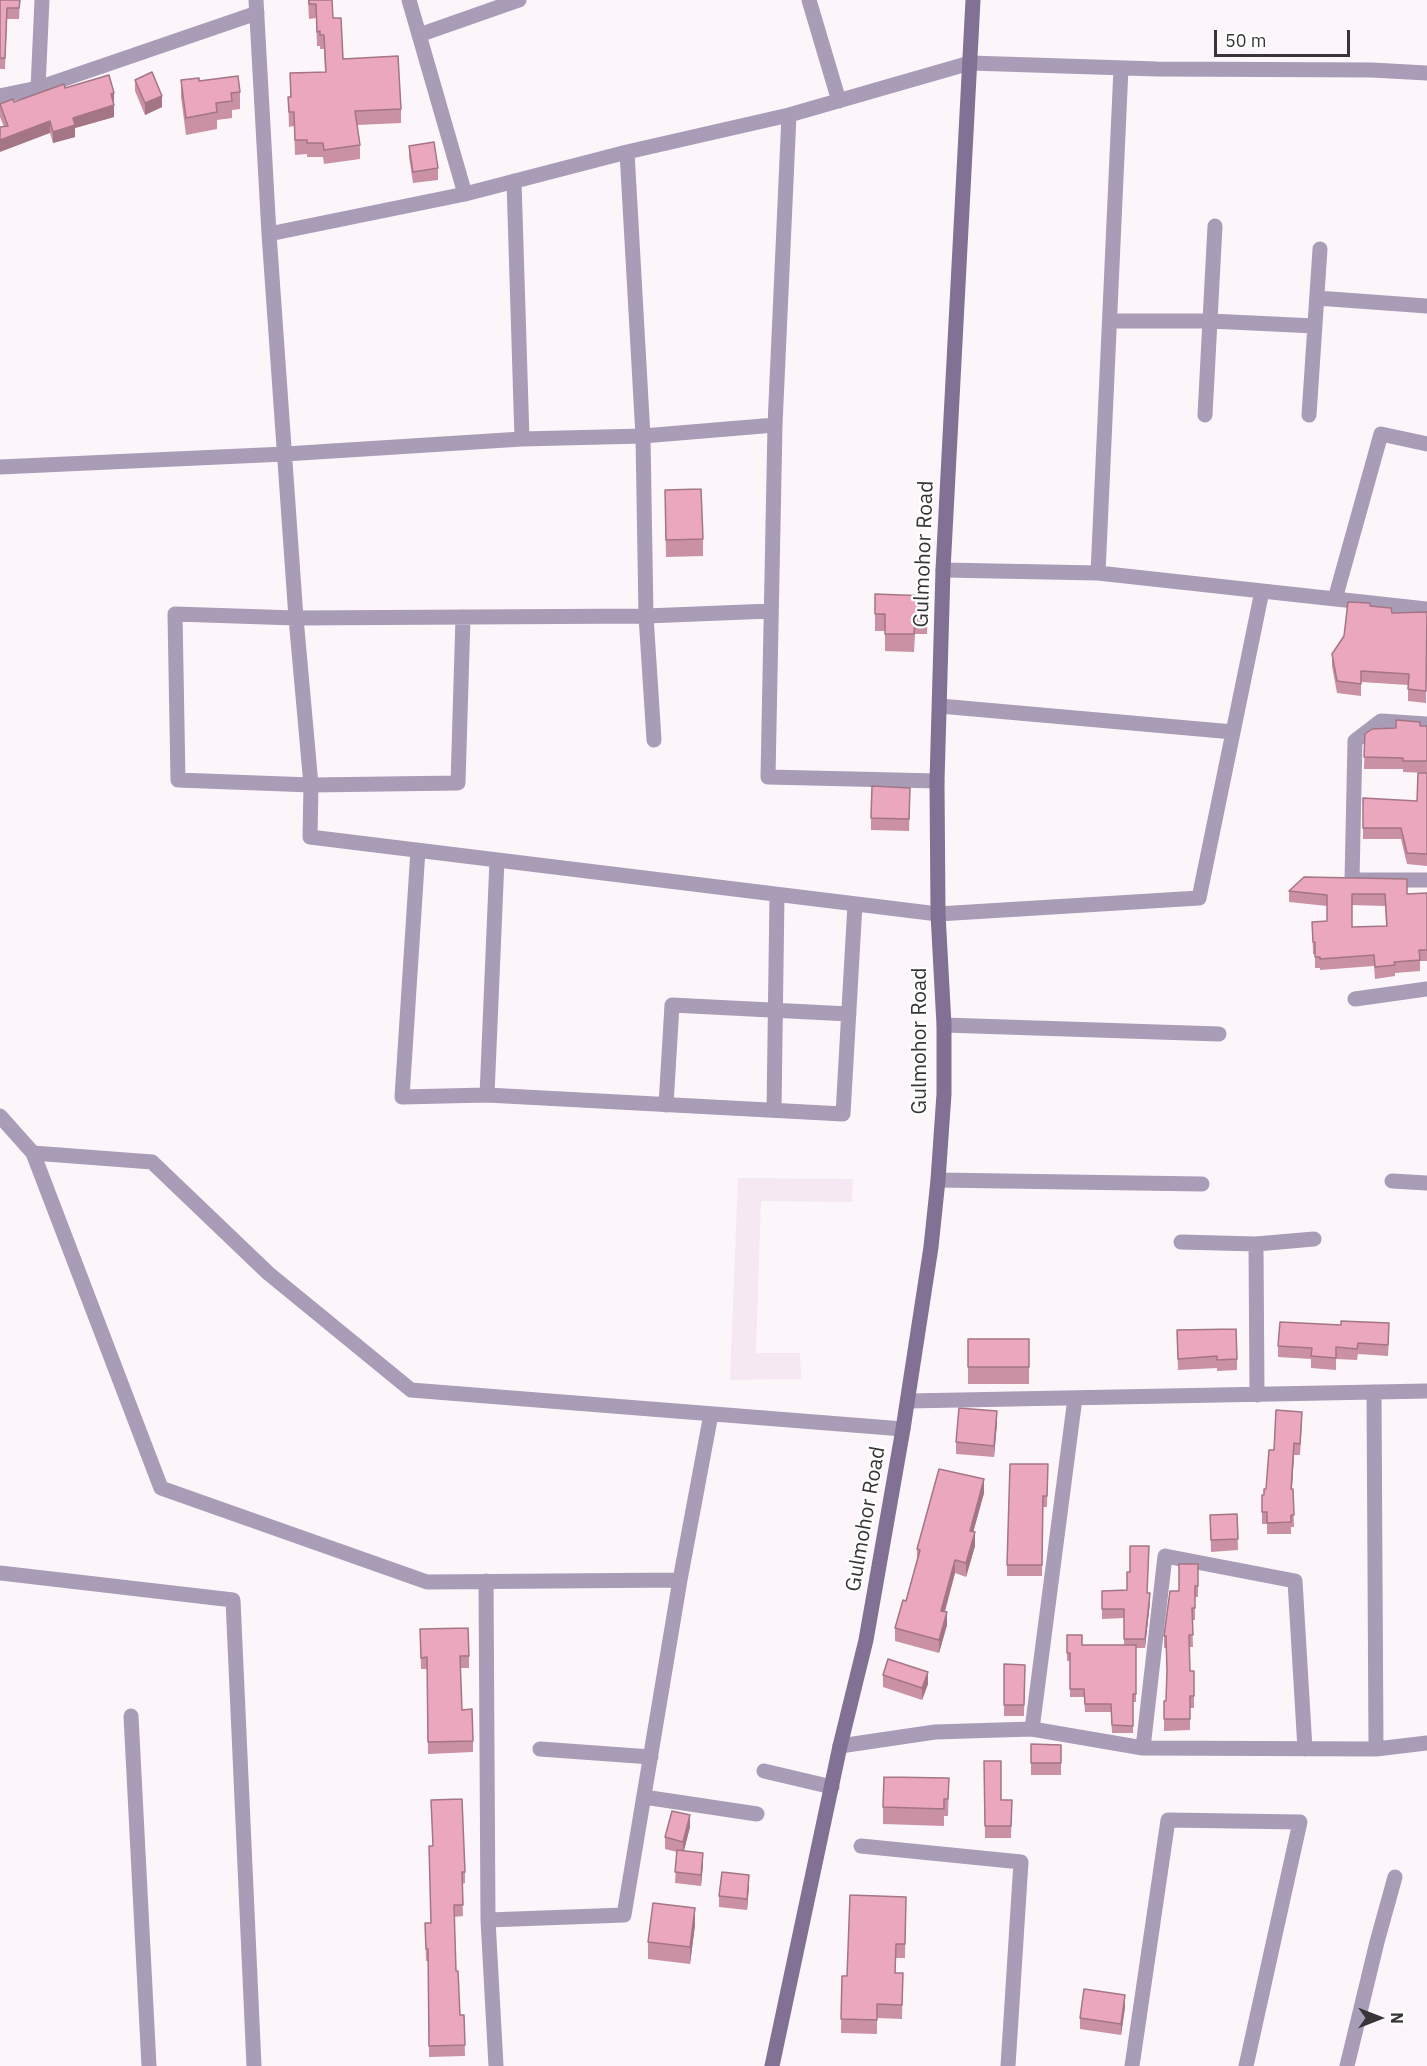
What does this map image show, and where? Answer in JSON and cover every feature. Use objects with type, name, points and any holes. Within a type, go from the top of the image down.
[{"type":"street","points":[[38,88],[42,0]]},
{"type":"street","points":[[409,0],[465,194]]},
{"type":"street","points":[[419,35],[519,0]]},
{"type":"street","points":[[809,0],[839,100]]},
{"type":"street","name":"Gulmohor Road","points":[[772,2066],[840,1746],[866,1640],[908,1401],[931,1247],[938,1180],[944,1094],[944,1025],[938,914],[937,781],[943,570],[973,0]]},
{"type":"street","points":[[0,96],[38,88],[256,7],[269,234],[296,618],[311,785],[310,837],[938,914],[1199,898],[1262,591]]},
{"type":"street","points":[[269,234],[465,194],[627,152],[789,115],[970,63],[1427,73]]},
{"type":"street","points":[[1098,573],[1121,68]]},
{"type":"street","points":[[789,115],[775,426],[768,777],[937,781]]},
{"type":"street","points":[[627,152],[643,436],[646,616],[654,740]]},
{"type":"street","points":[[514,181],[522,439]]},
{"type":"street","points":[[1205,415],[1215,226]]},
{"type":"street","points":[[1309,415],[1320,249]]},
{"type":"street","points":[[1317,298],[1427,306]]},
{"type":"street","points":[[1110,321],[1210,321],[1315,326]]},
{"type":"street","points":[[0,467],[285,454],[522,439],[643,436],[775,426]]},
{"type":"street","points":[[1335,599],[1381,434],[1427,444]]},
{"type":"street","points":[[943,570],[1098,573],[1427,609]]},
{"type":"street","points":[[463,617],[458,783],[311,785],[178,780],[176,614],[296,618],[463,617],[646,616],[771,611]]},
{"type":"street","points":[[940,706],[1233,732]]},
{"type":"street","points":[[1427,724],[1381,722],[1355,741],[1352,880],[1427,880]]},
{"type":"street","points":[[418,850],[402,1097],[487,1095],[843,1114],[855,904]]},
{"type":"street","points":[[487,1095],[497,860]]},
{"type":"street","points":[[774,1110],[777,895]]},
{"type":"street","points":[[1355,999],[1427,989]]},
{"type":"street","points":[[666,1105],[672,1005],[849,1014]]},
{"type":"street","points":[[944,1025],[1219,1034]]},
{"type":"street","points":[[0,1116],[33,1153],[161,1488],[427,1582],[680,1580]]},
{"type":"street","points":[[33,1153],[152,1162],[268,1273],[411,1390],[903,1429]]},
{"type":"street","points":[[938,1180],[1202,1184]]},
{"type":"street","points":[[1392,1180],[1427,1183]]},
{"type":"street","points":[[1181,1242],[1256,1244],[1314,1239]]},
{"type":"street","points":[[1256,1244],[1257,1395]]},
{"type":"street","points":[[908,1401],[1427,1391]]},
{"type":"street","points":[[1374,1392],[1376,1749]]},
{"type":"street","points":[[1032,1729],[1075,1398]]},
{"type":"street","points":[[488,1920],[624,1915],[680,1580],[711,1414]]},
{"type":"street","points":[[1143,1748],[1165,1557],[1295,1581],[1305,1749]]},
{"type":"street","points":[[0,1573],[233,1600],[254,2066]]},
{"type":"street","points":[[486,1581],[488,1920],[496,2066]]},
{"type":"street","points":[[130,1716],[149,2066]]},
{"type":"street","points":[[840,1746],[935,1732],[1032,1729],[1143,1748],[1376,1749],[1427,1743]]},
{"type":"street","points":[[540,1749],[651,1757]]},
{"type":"street","points":[[764,1771],[832,1786]]},
{"type":"street","points":[[644,1797],[757,1814]]},
{"type":"street","points":[[1132,2066],[1168,1820],[1300,1822],[1246,2066]]},
{"type":"street","points":[[861,1846],[1021,1862],[1008,2066]]},
{"type":"street","points":[[1347,2066],[1395,1876]]},
{"type":"shaded area","points":[[738,1178],[853,1179],[852,1202],[761,1201],[756,1353],[800,1353],[801,1379],[730,1380]]},
{"type":"building","points":[[0,0],[20,0],[19,8],[7,8],[5,58],[0,58]]},
{"type":"building","points":[[309,0],[332,0],[333,18],[341,18],[343,59],[398,56],[401,109],[355,111],[360,145],[324,150],[323,143],[295,140],[294,112],[289,112],[290,73],[326,72],[324,35],[320,35],[320,31],[317,32],[316,4],[309,4]]},
{"type":"building","points":[[152,72],[162,96],[145,103],[135,80]]},
{"type":"building","points":[[109,75],[114,93],[111,94],[114,105],[73,118],[75,125],[53,132],[50,121],[0,140],[0,127],[8,126],[0,104],[13,99],[14,102],[64,84],[65,88]]},
{"type":"building","points":[[238,76],[240,92],[231,93],[232,101],[216,103],[217,112],[186,118],[181,80],[199,78],[199,81]]},
{"type":"building","points":[[434,142],[438,168],[413,172],[409,146]]},
{"type":"building","points":[[701,489],[703,539],[666,540],[665,490]]},
{"type":"building","points":[[875,594],[928,596],[927,617],[915,617],[914,634],[885,634],[885,614],[875,614]]},
{"type":"building","points":[[1348,602],[1370,603],[1370,606],[1391,608],[1392,613],[1427,612],[1426,691],[1408,689],[1409,674],[1361,671],[1361,684],[1337,681],[1332,654],[1344,636]]},
{"type":"building","points":[[1396,720],[1420,722],[1420,726],[1427,726],[1427,761],[1364,757],[1365,734],[1372,729],[1396,728]]},
{"type":"building","points":[[1418,773],[1427,773],[1427,854],[1407,853],[1401,828],[1363,828],[1363,798],[1417,801]]},
{"type":"building","points":[[872,786],[910,788],[909,819],[871,818]]},
{"type":"building","points":[[1304,877],[1407,879],[1407,894],[1427,893],[1427,950],[1419,950],[1420,960],[1394,962],[1395,965],[1375,967],[1374,955],[1320,959],[1320,957],[1315,957],[1312,922],[1327,921],[1327,895],[1289,891]],"holes":[[[1352,894],[1385,894],[1387,926],[1352,927]]]},
{"type":"building","points":[[1341,1321],[1389,1323],[1388,1345],[1358,1343],[1357,1349],[1336,1347],[1336,1358],[1311,1356],[1312,1348],[1278,1346],[1280,1322],[1341,1325]]},
{"type":"building","points":[[1236,1329],[1237,1359],[1217,1360],[1217,1356],[1178,1359],[1177,1330]]},
{"type":"building","points":[[968,1339],[1029,1339],[1029,1367],[968,1367]]},
{"type":"building","points":[[959,1408],[997,1411],[994,1446],[956,1442]]},
{"type":"building","points":[[1276,1410],[1302,1412],[1300,1444],[1294,1443],[1291,1489],[1293,1489],[1294,1515],[1291,1515],[1291,1522],[1267,1523],[1267,1512],[1262,1512],[1262,1495],[1266,1489],[1269,1450],[1274,1450]]},
{"type":"building","points":[[1010,1464],[1048,1464],[1047,1496],[1043,1496],[1042,1565],[1007,1565]]},
{"type":"building","points":[[939,1469],[984,1479],[970,1531],[975,1532],[966,1563],[955,1560],[941,1611],[947,1612],[939,1640],[895,1628],[903,1600],[906,1601],[920,1550],[917,1549]]},
{"type":"building","points":[[1237,1514],[1238,1539],[1211,1540],[1210,1515]]},
{"type":"building","points":[[1130,1546],[1149,1546],[1147,1593],[1150,1593],[1145,1639],[1124,1639],[1124,1609],[1102,1609],[1102,1591],[1127,1590]]},
{"type":"building","points":[[1179,1564],[1198,1564],[1195,1608],[1192,1608],[1193,1635],[1189,1635],[1190,1671],[1194,1671],[1194,1696],[1190,1696],[1190,1719],[1164,1719],[1167,1671],[1166,1636],[1164,1636],[1170,1591],[1179,1591]]},
{"type":"building","points":[[468,1628],[469,1656],[460,1656],[462,1710],[472,1709],[473,1741],[428,1742],[427,1657],[421,1658],[420,1629]]},
{"type":"building","points":[[1067,1635],[1082,1635],[1082,1645],[1136,1645],[1136,1694],[1133,1694],[1133,1726],[1112,1725],[1111,1704],[1085,1704],[1084,1689],[1070,1689],[1070,1653],[1067,1653]]},
{"type":"building","points":[[888,1659],[928,1672],[922,1688],[883,1675]]},
{"type":"building","points":[[1004,1664],[1025,1665],[1024,1705],[1004,1705]]},
{"type":"building","points":[[1031,1744],[1061,1745],[1061,1763],[1031,1763]]},
{"type":"building","points":[[984,1761],[1001,1761],[1001,1800],[1012,1800],[1011,1826],[985,1826]]},
{"type":"building","points":[[884,1777],[949,1778],[948,1799],[944,1799],[944,1809],[883,1807]]},
{"type":"building","points":[[462,1799],[465,1872],[462,1872],[463,1905],[454,1905],[456,1971],[458,1971],[460,2015],[464,2015],[465,2045],[429,2046],[428,1949],[426,1949],[425,1923],[431,1923],[429,1846],[433,1846],[431,1800]]},
{"type":"building","points":[[672,1811],[690,1815],[683,1842],[665,1837]]},
{"type":"building","points":[[677,1850],[703,1853],[701,1875],[675,1872]]},
{"type":"building","points":[[722,1872],[749,1875],[747,1899],[719,1896]]},
{"type":"building","points":[[850,1895],[906,1897],[905,1944],[896,1944],[895,1973],[903,1973],[902,2005],[877,2004],[877,2020],[841,2019],[842,1976],[847,1976]]},
{"type":"building","points":[[653,1903],[695,1908],[690,1947],[648,1942]]},
{"type":"building","points":[[1084,1989],[1125,1995],[1121,2024],[1080,2018]]}]
